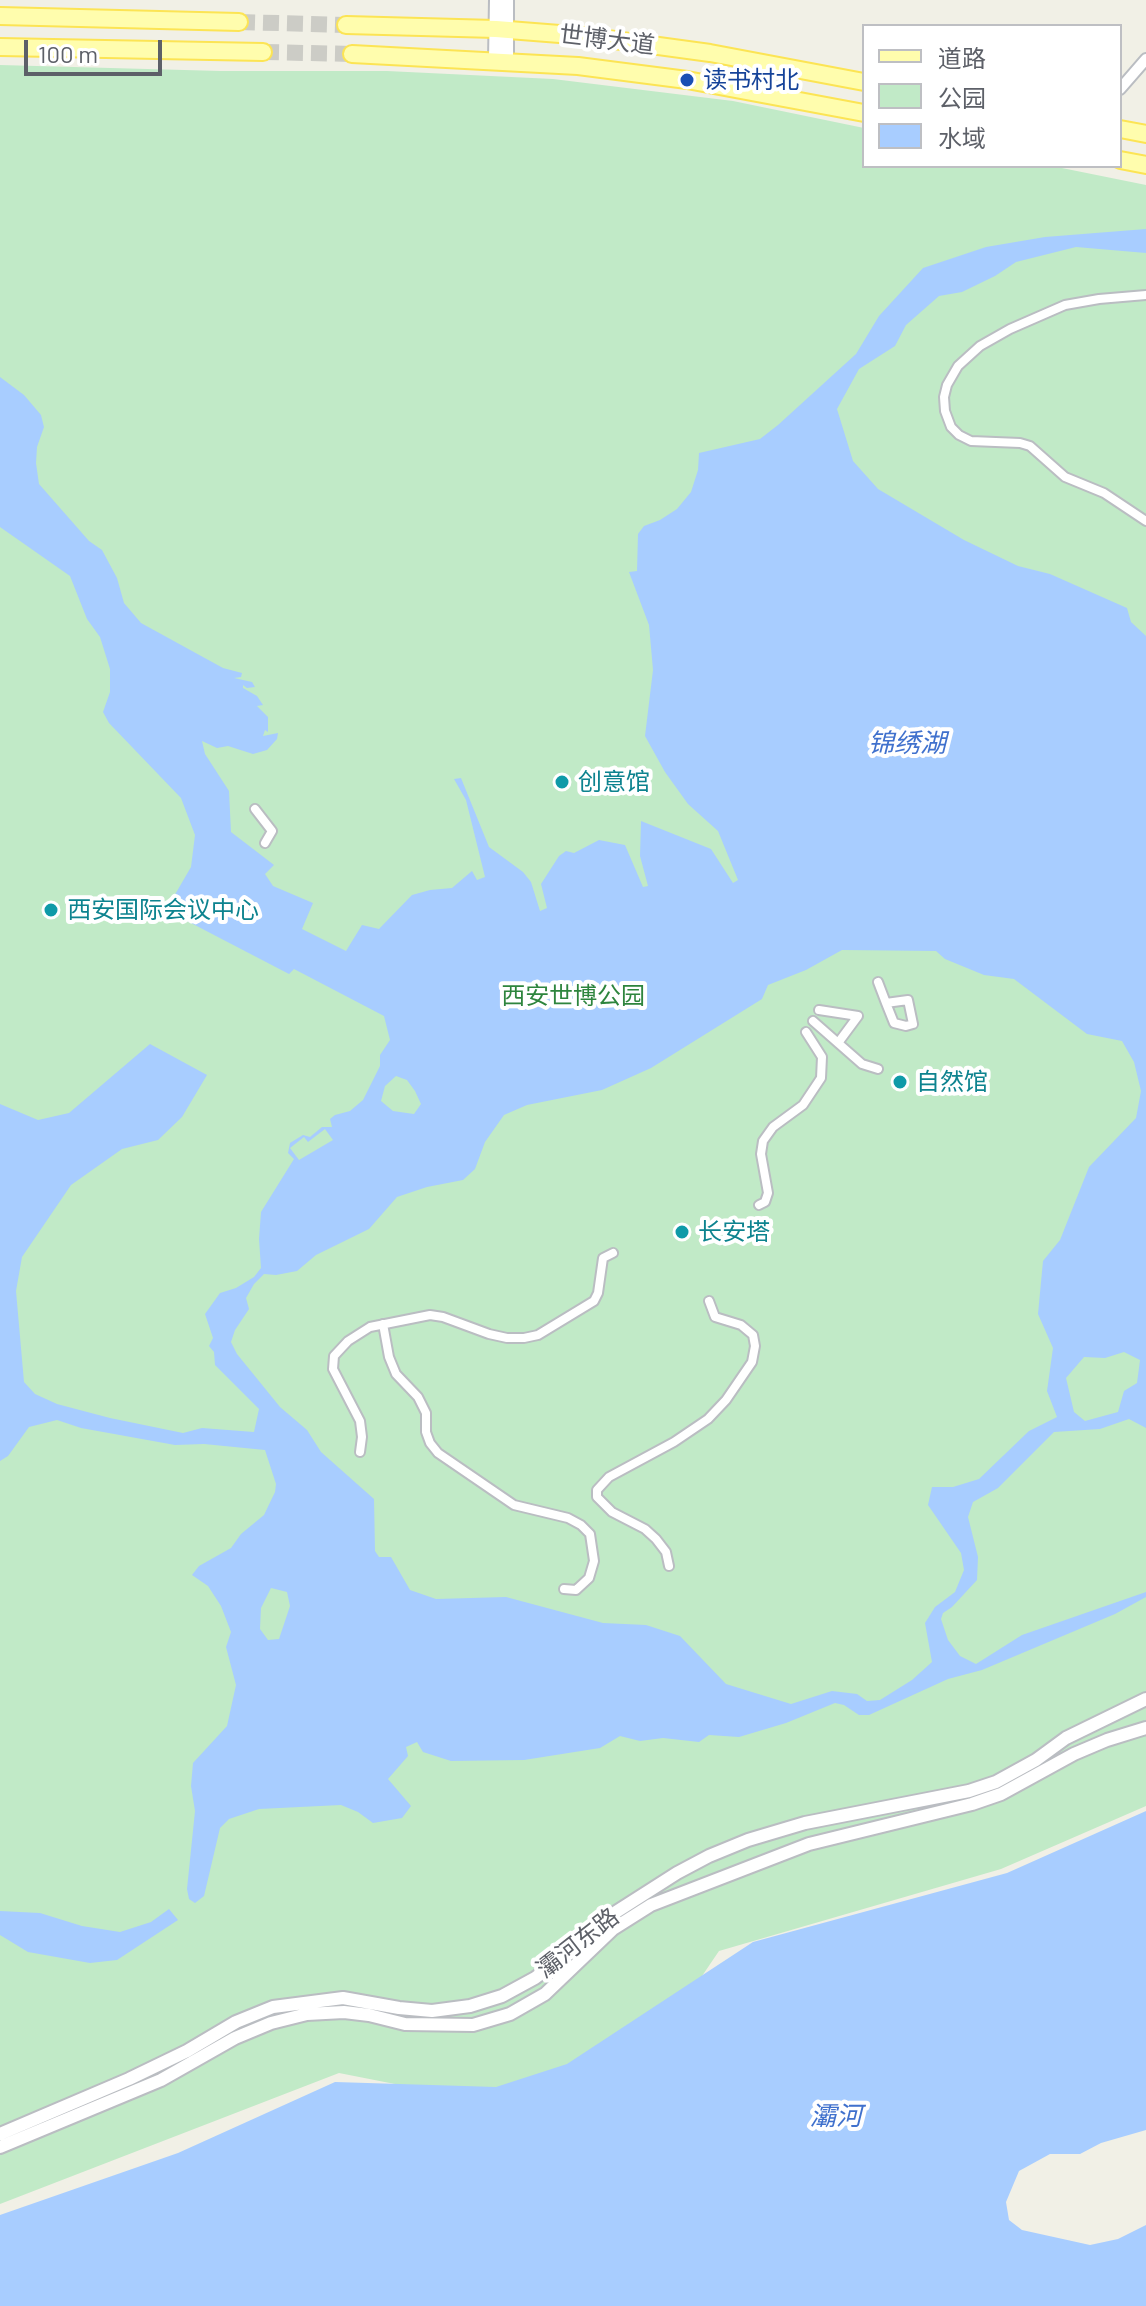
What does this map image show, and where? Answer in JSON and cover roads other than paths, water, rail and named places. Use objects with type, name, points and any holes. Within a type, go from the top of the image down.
[{"type":"main road","points":[[0,16],[239,22]]},
{"type":"main road","name":"世博大道","points":[[346,25],[502,30],[688,49],[862,82]]},
{"type":"main road","points":[[0,47],[263,52]]},
{"type":"main road","name":"世博大道","points":[[352,54],[501,60],[687,80],[862,113]]},
{"type":"main road","points":[[1122,129],[1146,134]]},
{"type":"main road","points":[[1122,160],[1146,165]]},
{"type":"street","points":[[496,0],[502,30]]},
{"type":"street","points":[[501,60],[507,0]]},
{"type":"street","points":[[1122,87],[1146,59]]},
{"type":"street","points":[[1146,295],[1065,305],[1010,329],[980,346],[958,366],[944,397],[951,427],[959,435],[971,441],[1030,446],[1065,477],[1104,493],[1146,521]]},
{"type":"street","points":[[255,809],[272,831],[265,843]]},
{"type":"street","points":[[878,982],[886,1003]]},
{"type":"street","points":[[819,1010],[858,1016],[838,1043]]},
{"type":"street","points":[[813,1021],[862,1064],[878,1069]]},
{"type":"street","points":[[759,1205],[765,1202],[768,1193],[761,1154],[763,1141],[773,1127],[803,1105],[821,1078],[822,1057],[806,1032]]},
{"type":"street","points":[[360,1452],[360,1421],[333,1369],[334,1356],[348,1341],[370,1327],[430,1315],[507,1338],[538,1335],[594,1301],[603,1258],[613,1253]]},
{"type":"street","points":[[669,1566],[666,1552],[656,1539],[645,1529],[612,1512],[597,1497],[597,1490],[609,1477],[674,1442],[708,1419],[726,1400],[752,1362],[755,1346],[753,1335],[741,1325],[715,1317],[709,1301]]},
{"type":"street","points":[[383,1324],[389,1357],[396,1374],[418,1397],[426,1413],[426,1432],[438,1453],[514,1505],[568,1518],[590,1534],[594,1561],[589,1578],[576,1590],[564,1589]]},
{"type":"street","name":"灞河东路","points":[[0,2147],[161,2080],[235,2038],[280,2020],[307,2014],[344,2012],[405,2024],[473,2025],[510,2014],[545,1994],[613,1929],[651,1905],[809,1844],[1001,1794],[1066,1738],[1146,1699]]},
{"type":"street","name":"灞河东路","points":[[0,2134],[129,2079],[187,2051],[236,2022],[273,2007],[343,1998],[432,2011],[470,2006],[502,1996],[535,1978],[570,1952],[605,1919],[709,1856],[748,1840],[805,1823],[969,1791],[1146,1728]]},
{"type":"water","name":"锦绣湖","points":[[1146,229],[1146,253],[1076,247],[1016,262],[962,292],[939,296],[906,325],[895,346],[859,369],[837,409],[853,461],[878,489],[964,540],[1018,566],[1050,574],[1127,608],[1131,622],[1146,636],[1146,1428],[1129,1419],[1100,1429],[1054,1432],[998,1488],[973,1502],[968,1517],[978,1557],[977,1580],[943,1613],[941,1619],[948,1640],[960,1656],[976,1664],[1022,1635],[1146,1592],[1146,1597],[1115,1614],[982,1670],[948,1679],[869,1715],[859,1715],[835,1703],[786,1723],[739,1737],[709,1735],[699,1742],[663,1738],[640,1741],[620,1736],[600,1748],[524,1760],[451,1761],[423,1752],[417,1742],[406,1747],[408,1756],[388,1779],[411,1806],[402,1818],[373,1823],[341,1805],[259,1809],[229,1819],[220,1828],[204,1896],[195,1903],[189,1899],[187,1889],[195,1811],[191,1786],[193,1763],[227,1726],[236,1685],[226,1647],[231,1632],[221,1606],[208,1586],[192,1575],[199,1566],[231,1548],[241,1534],[264,1515],[276,1484],[265,1450],[204,1444],[175,1445],[81,1428],[57,1420],[29,1427],[8,1456],[0,1461],[0,1104],[38,1120],[69,1113],[150,1044],[207,1075],[182,1117],[158,1140],[122,1149],[71,1185],[22,1257],[16,1291],[24,1382],[35,1394],[57,1404],[110,1418],[183,1433],[202,1428],[254,1432],[259,1409],[215,1365],[214,1352],[209,1346],[213,1338],[205,1314],[220,1293],[236,1288],[254,1277],[261,1268],[261,1212],[294,1159],[288,1153],[290,1143],[303,1135],[310,1137],[322,1127],[332,1127],[330,1119],[350,1111],[363,1100],[380,1066],[380,1055],[390,1040],[384,1016],[294,969],[289,974],[166,910],[191,867],[195,835],[181,798],[109,723],[103,712],[110,692],[110,669],[100,637],[87,619],[70,576],[0,527],[0,377],[24,395],[41,415],[44,427],[37,447],[36,463],[39,484],[89,541],[102,550],[117,578],[124,603],[141,623],[223,668],[242,673],[241,677],[234,678],[252,682],[255,687],[243,685],[243,688],[257,696],[263,705],[257,706],[268,717],[268,732],[265,730],[263,736],[278,733],[277,739],[267,750],[253,754],[228,746],[217,748],[202,741],[205,754],[229,791],[231,832],[274,865],[265,874],[273,886],[313,903],[302,929],[346,951],[362,925],[379,929],[412,895],[452,888],[472,871],[477,880],[485,877],[466,800],[454,779],[461,778],[489,847],[523,872],[531,882],[540,911],[547,908],[541,884],[559,856],[566,851],[574,853],[599,840],[625,845],[643,887],[648,886],[640,856],[641,821],[711,849],[733,883],[738,880],[718,831],[688,804],[645,736],[653,670],[649,625],[629,572],[637,571],[638,534],[644,526],[677,509],[691,492],[698,470],[699,453],[760,439],[778,425],[856,354],[879,316],[923,268],[986,247],[1045,237]],"holes":[[[842,950],[936,951],[945,959],[984,975],[1014,979],[1087,1034],[1122,1041],[1134,1062],[1141,1091],[1136,1118],[1089,1167],[1060,1240],[1043,1261],[1038,1314],[1053,1348],[1047,1391],[1057,1417],[1029,1431],[979,1479],[953,1487],[932,1487],[928,1505],[961,1553],[964,1570],[955,1592],[935,1607],[925,1623],[932,1662],[912,1680],[880,1700],[867,1701],[857,1694],[832,1691],[791,1704],[726,1684],[680,1636],[646,1625],[603,1623],[506,1597],[436,1599],[410,1590],[391,1557],[379,1557],[375,1551],[374,1499],[321,1452],[307,1430],[280,1407],[237,1354],[231,1342],[249,1309],[246,1298],[254,1284],[264,1274],[297,1271],[316,1255],[369,1229],[397,1197],[463,1180],[475,1169],[485,1142],[504,1115],[527,1105],[602,1090],[651,1068],[762,999],[768,985],[806,970]],[[396,1076],[407,1080],[421,1104],[414,1114],[393,1111],[381,1101],[385,1086]],[[325,1129],[333,1140],[299,1160],[290,1148],[304,1137],[308,1142]],[[1124,1352],[1140,1360],[1137,1383],[1124,1391],[1118,1412],[1085,1421],[1074,1412],[1066,1378],[1084,1357],[1105,1358]],[[271,1588],[287,1592],[290,1606],[279,1639],[268,1640],[260,1629],[261,1608]]]},
{"type":"water","name":"灞河","points":[[1146,1811],[1146,2130],[1101,2143],[1080,2154],[1050,2154],[1019,2171],[1006,2202],[1009,2220],[1022,2230],[1090,2245],[1118,2239],[1146,2225],[1146,2306],[0,2306],[0,2215],[178,2153],[335,2082],[496,2087],[567,2064],[753,1942],[1007,1873]]},
{"type":"water","points":[[169,1909],[178,1920],[117,1960],[90,1963],[28,1952],[0,1935],[0,1911],[40,1913],[82,1926],[120,1932],[151,1922]]},
{"type":"tunnel","points":[[239,22],[346,25]]},
{"type":"tunnel","points":[[263,52],[352,54]]},
{"type":"place","name":"读书村北","points":[[687,80]]},
{"type":"place","name":"创意馆","points":[[562,782]]},
{"type":"place","name":"西安国际会议中心","points":[[51,910]]},
{"type":"place","name":"自然馆","points":[[900,1082]]},
{"type":"place","name":"长安塔","points":[[682,1232]]},
{"type":"park label","name":"西安世博公园","points":[[573,996]]}]
